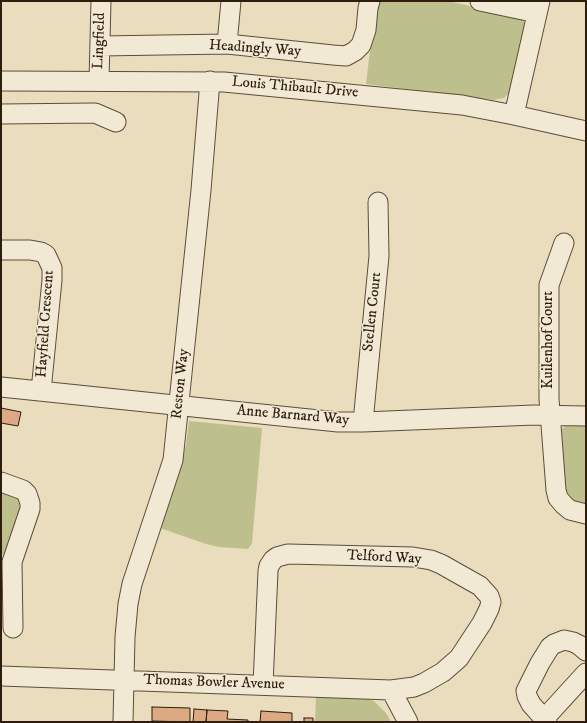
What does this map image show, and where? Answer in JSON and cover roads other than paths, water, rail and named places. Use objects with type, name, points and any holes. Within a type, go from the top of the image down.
[{"type":"street","name":"Lingfield","points":[[99,81],[101,1]]},
{"type":"street","points":[[227,44],[231,1]]},
{"type":"street","name":"Headingly Way","points":[[100,46],[227,44],[333,56],[346,56],[356,51],[361,45],[366,30],[370,1]]},
{"type":"street","points":[[480,1],[538,7],[514,115]]},
{"type":"street","name":"Louis Thibault Drive","points":[[1,81],[210,81],[362,94],[462,105],[586,131]]},
{"type":"street","name":"Reston Way","points":[[123,722],[128,604],[132,584],[172,460],[210,81]]},
{"type":"street","points":[[1,114],[95,113],[116,122]]},
{"type":"street","name":"Stellen Court","points":[[363,422],[379,256],[378,202]]},
{"type":"street","name":"Kuilenhof Court","points":[[564,243],[549,285],[549,399],[556,490],[558,498],[570,510],[586,514]]},
{"type":"street","name":"Hayfield Crescent","points":[[1,250],[30,250],[41,252],[46,255],[52,268],[40,391]]},
{"type":"street","name":"Anne Barnard Way","points":[[1,387],[338,422],[550,415],[586,416]]},
{"type":"street","points":[[1,482],[23,490],[30,503],[30,509],[7,562],[13,628]]},
{"type":"street","name":"Telford Way","points":[[263,685],[268,571],[269,566],[277,557],[288,554],[413,557],[431,560],[441,564],[480,586],[489,596],[491,602],[489,609],[482,623],[458,658],[443,672],[424,683],[414,687],[392,690]]},
{"type":"street","points":[[586,651],[579,645],[564,640],[554,644],[548,650],[526,691],[528,700],[545,721],[586,673]]},
{"type":"street","name":"Thomas Bowler Avenue","points":[[1,676],[392,690]]},
{"type":"street","points":[[392,690],[408,722]]}]
